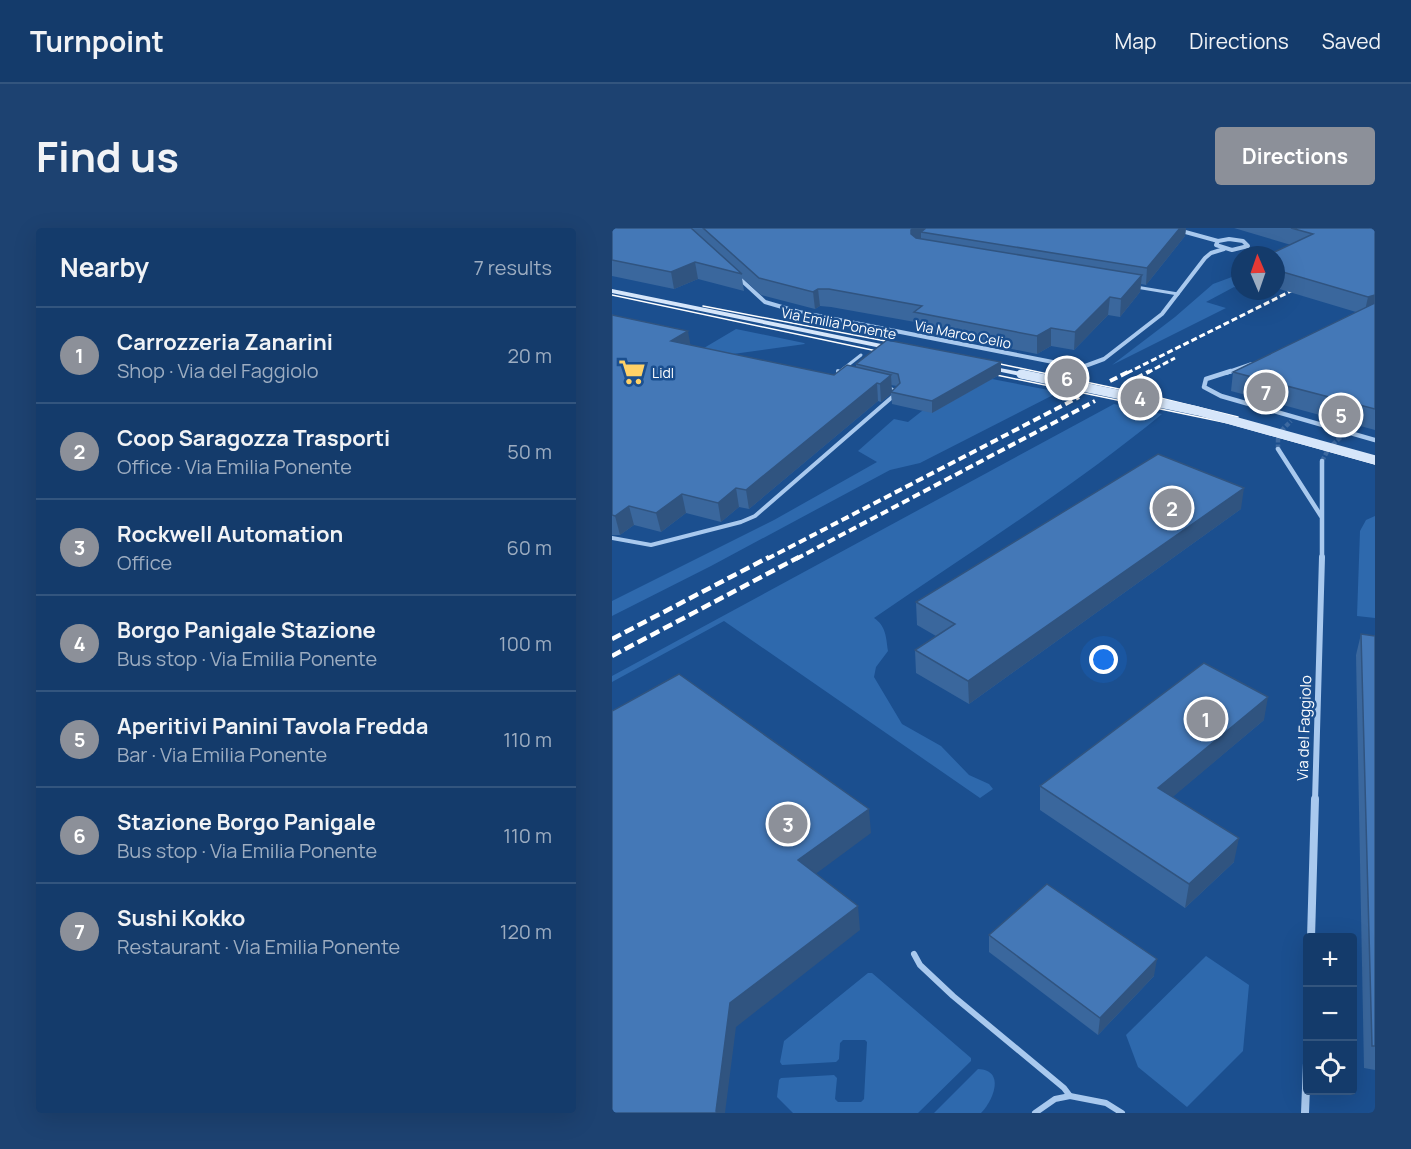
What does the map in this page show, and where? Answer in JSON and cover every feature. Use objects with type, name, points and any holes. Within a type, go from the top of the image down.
[{"type":"main road","name":"Via Emilia Ponente","points":[[612,291],[911,352]]},
{"type":"main road","points":[[978,365],[1209,414],[1375,460]]},
{"type":"street","points":[[1171,228],[1218,241],[1216,244],[1224,249]]},
{"type":"street","name":"Via Marco Celio","points":[[732,271],[759,299],[772,305],[891,333],[1068,365],[1085,366],[1097,363],[1162,314],[1205,258],[1224,249],[1239,250],[1248,246],[1238,240],[1218,241]]},
{"type":"street","points":[[1256,362],[1206,380],[1204,387],[1221,396],[1375,440]]},
{"type":"street","points":[[1291,421],[1297,417]]},
{"type":"street","points":[[1278,449],[1323,519]]},
{"type":"street","name":"Via del Faggiolo","points":[[1311,933],[1323,519],[1322,461]]},
{"type":"street","points":[[1305,1113],[1308,1041]]},
{"type":"lane","points":[[1128,285],[1178,294]]},
{"type":"lane","points":[[840,378],[838,371],[861,355]]},
{"type":"lane","points":[[612,538],[651,545],[741,522],[755,516],[898,392],[883,387]]},
{"type":"lane","points":[[914,954],[920,965],[953,996],[1064,1088],[1070,1096]]},
{"type":"lane","points":[[1035,1113],[1054,1099],[1070,1096],[1106,1102],[1122,1113]]},
{"type":"shaded area","points":[[1231,277],[1231,289],[1206,302],[1226,308],[1112,365],[1175,317],[1213,284]]},
{"type":"shaded area","points":[[736,329],[804,343],[805,344],[682,361]]},
{"type":"shaded area","points":[[992,379],[1059,392],[920,463],[890,470],[612,616],[612,601],[774,520],[877,462],[858,451],[894,419],[908,422],[922,411]]},
{"type":"shaded area","points":[[1114,404],[1162,414],[1056,494],[874,618],[883,628],[888,651],[876,667],[874,677],[902,724],[941,746],[969,775],[989,784],[993,789],[980,798],[724,621],[612,682],[612,676]]},
{"type":"shaded area","points":[[1375,516],[1375,618],[1357,616],[1360,531],[1366,520]]},
{"type":"shaded area","points":[[1206,956],[1249,985],[1243,1051],[1187,1107],[1138,1067],[1126,1035]]},
{"type":"shaded area","points":[[868,973],[872,973],[971,1058],[971,1061],[918,1113],[793,1113],[777,1097],[781,1078],[834,1075],[837,1078],[835,1099],[838,1102],[861,1102],[864,1099],[867,1042],[865,1040],[843,1040],[840,1043],[839,1059],[836,1062],[782,1065],[780,1062],[784,1041]]},
{"type":"shaded area","points":[[978,1069],[987,1071],[994,1080],[993,1094],[981,1113],[934,1113]]},
{"type":"building","points":[[612,228],[691,228],[742,274],[695,262],[671,272],[612,260]]},
{"type":"building","points":[[703,228],[914,228],[911,234],[916,238],[1142,275],[1121,299],[1110,297],[1075,332],[1051,328],[1037,336],[914,312],[922,306],[829,289],[818,289],[813,292],[759,278]]},
{"type":"building","points":[[926,228],[1180,228],[1147,268],[921,232]]},
{"type":"building","points":[[1291,228],[1375,229],[1375,295],[1368,297],[1285,273],[1285,247],[1313,234]]},
{"type":"building","points":[[1375,303],[1375,409],[1233,372]]},
{"type":"building","points":[[612,315],[688,331],[671,341],[834,375],[847,365],[891,375],[880,384],[877,383],[746,490],[736,488],[718,503],[682,494],[656,513],[629,506],[615,516],[612,515]]},
{"type":"building","points":[[887,340],[1001,362],[932,401],[891,392],[900,383],[898,374],[856,364]]},
{"type":"building","points":[[1158,454],[1244,488],[968,681],[915,650],[955,624],[916,602]]},
{"type":"building","points":[[1361,634],[1375,636],[1375,1046],[1372,1046]]},
{"type":"building","points":[[1204,663],[1268,697],[1158,788],[1239,838],[1189,884],[1040,786]]},
{"type":"building","points":[[679,674],[869,809],[798,860],[858,906],[730,1003],[717,1113],[612,1113],[612,711]]},
{"type":"building","points":[[1047,884],[1157,959],[1100,1018],[989,935]]},
{"type":"tunnel","points":[[1278,449],[1278,434],[1291,421]]},
{"type":"tunnel","points":[[1322,461],[1329,448],[1343,435]]},
{"type":"tram line","points":[[612,295],[891,354]]},
{"type":"tram line","points":[[703,306],[901,344]]},
{"type":"tram line","points":[[986,361],[1152,396],[1238,417]]},
{"type":"tram line","points":[[982,372],[1228,423],[1375,464]]},
{"type":"railway","points":[[1127,373],[1303,285]]},
{"type":"railway","points":[[1147,373],[1175,358]]},
{"type":"railway","points":[[1110,381],[1130,371]]},
{"type":"railway","points":[[1125,384],[1150,371]]},
{"type":"railway","points":[[767,559],[1079,397]]},
{"type":"railway","points":[[796,559],[1095,401]]},
{"type":"railway","points":[[612,639],[769,557]]},
{"type":"railway","points":[[612,656],[799,557]]},
{"type":"place","name":"Lidl","points":[[632,372]]},
{"type":"place","name":"Stazione Borgo Panigale","points":[[1067,378]]},
{"type":"place","name":"Sushi Kokko","points":[[1266,392]]},
{"type":"place","name":"Borgo Panigale Stazione","points":[[1140,398]]},
{"type":"place","name":"Aperitivi Panini Tavola Fredda","points":[[1341,415]]},
{"type":"place","name":"Coop Saragozza Trasporti","points":[[1172,508]]},
{"type":"place","name":"Carrozzeria Zanarini","points":[[1206,719]]},
{"type":"place","name":"Rockwell Automation","points":[[788,824]]}]
